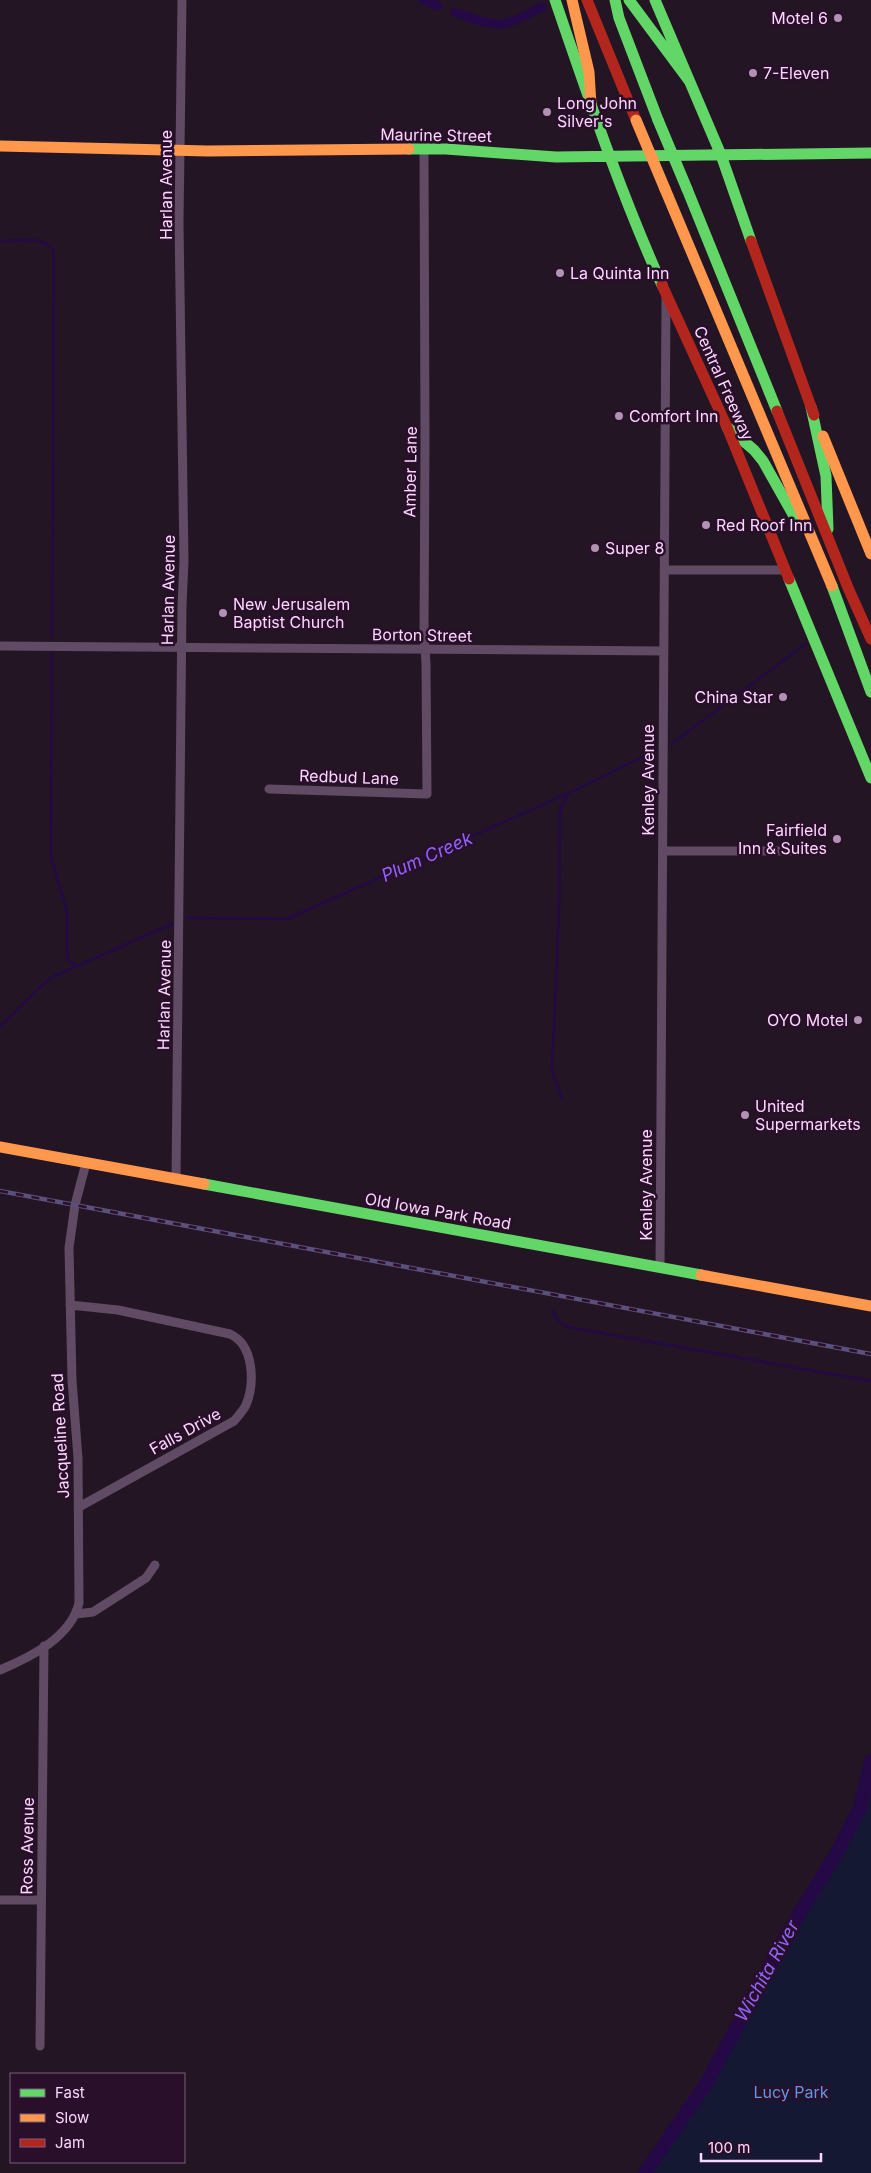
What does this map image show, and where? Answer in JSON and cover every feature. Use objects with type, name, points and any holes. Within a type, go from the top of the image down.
[{"type":"main road","name":"Central Freeway","points":[[555,0],[609,156],[644,245],[727,427],[871,778]]},
{"type":"main road","points":[[572,0],[589,72],[591,104]]},
{"type":"main road","name":"Central Freeway","points":[[588,0],[636,120],[819,552],[871,692]]},
{"type":"main road","points":[[615,0],[619,18],[658,120],[829,542],[871,639]]},
{"type":"main road","points":[[630,0],[690,82]]},
{"type":"main road","points":[[655,0],[721,155],[811,407],[871,554]]},
{"type":"main road","name":"Maurine Street","points":[[0,146],[181,150],[424,149],[556,157],[871,153]]},
{"type":"main road","points":[[811,407],[826,476],[829,542]]},
{"type":"main road","points":[[727,427],[756,453],[768,469],[792,514],[819,552]]},
{"type":"main road","name":"Old Iowa Park Road","points":[[0,1147],[871,1306]]},
{"type":"street","name":"Harlan Avenue","points":[[176,1180],[184,561],[180,223],[182,0]]},
{"type":"street","name":"Amber Lane","points":[[424,149],[427,794]]},
{"type":"street","name":"Kenley Avenue","points":[[660,1268],[666,294]]},
{"type":"street","points":[[664,570],[785,570]]},
{"type":"street","name":"Borton Street","points":[[0,646],[425,651],[664,651]]},
{"type":"street","name":"Redbud Lane","points":[[269,790],[427,794]]},
{"type":"street","points":[[663,851],[798,851]]},
{"type":"street","name":"Jacqueline Road","points":[[0,1670],[16,1664],[63,1632],[76,1614],[80,1590],[79,1507],[78,1458],[72,1380],[70,1233],[86,1162]]},
{"type":"street","name":"Falls Drive","points":[[70,1305],[118,1310],[230,1334],[244,1345],[250,1363],[250,1390],[245,1407],[234,1421],[79,1507]]},
{"type":"street","points":[[76,1614],[93,1612],[146,1578],[155,1565]]},
{"type":"street","name":"Ross Avenue","points":[[40,2046],[44,1646]]},
{"type":"street","points":[[0,1900],[41,1900]]},
{"type":"green space","name":"Lucy Park","points":[[871,1761],[871,2173],[645,2173],[706,2082],[787,1934],[836,1854],[860,1808]]},
{"type":"waterway","points":[[423,0],[438,6]]},
{"type":"waterway","points":[[455,12],[491,24],[500,24],[508,23],[542,7]]},
{"type":"waterway","points":[[0,241],[37,241],[50,246],[54,251],[52,637]]},
{"type":"waterway","name":"Plum Creek","points":[[671,744],[807,643]]},
{"type":"waterway","points":[[52,652],[51,856],[67,912],[67,956],[69,961],[77,966]]},
{"type":"waterway","name":"Plum Creek","points":[[187,918],[287,919],[569,793],[656,750]]},
{"type":"waterway","points":[[562,1098],[552,1071],[559,911],[560,817],[561,807],[569,793]]},
{"type":"waterway","name":"Plum Creek","points":[[0,1027],[50,978],[172,924]]},
{"type":"waterway","points":[[553,1310],[557,1320],[567,1327],[871,1381]]},
{"type":"waterway","name":"Wichita River","points":[[645,2173],[707,2082],[787,1934],[836,1854],[860,1808],[871,1761]]},
{"type":"railway","points":[[0,1191],[871,1354]]},
{"type":"traffic: fast","points":[[555,0],[618,179],[662,285]]},
{"type":"traffic: fast","points":[[615,0],[619,18],[658,120]]},
{"type":"traffic: fast","points":[[629,0],[690,82]]},
{"type":"traffic: fast","points":[[655,0],[721,155],[751,241]]},
{"type":"traffic: fast","points":[[658,120],[687,189]]},
{"type":"traffic: fast","points":[[409,149],[446,149],[556,157],[871,153]]},
{"type":"traffic: fast","points":[[687,189],[777,411]]},
{"type":"traffic: fast","points":[[811,407],[826,476],[828,529]]},
{"type":"traffic: fast","points":[[727,427],[754,450],[763,461],[799,525]]},
{"type":"traffic: fast","points":[[789,579],[871,778]]},
{"type":"traffic: fast","points":[[832,586],[871,692]]},
{"type":"traffic: fast","points":[[204,1184],[701,1275]]},
{"type":"traffic: slow","points":[[572,0],[589,72],[591,105]]},
{"type":"traffic: slow","points":[[636,120],[665,189]]},
{"type":"traffic: slow","points":[[0,146],[208,151],[409,149]]},
{"type":"traffic: slow","points":[[665,189],[832,586]]},
{"type":"traffic: slow","points":[[823,436],[871,554]]},
{"type":"traffic: slow","points":[[0,1147],[204,1184]]},
{"type":"traffic: slow","points":[[701,1275],[871,1306]]},
{"type":"traffic: jam","points":[[587,0],[636,120]]},
{"type":"traffic: jam","points":[[751,241],[814,415]]},
{"type":"traffic: jam","points":[[662,285],[727,427],[789,579]]},
{"type":"traffic: jam","points":[[777,411],[849,590],[871,639]]},
{"type":"place","name":"Motel 6","points":[[838,18]]},
{"type":"place","name":"7-Eleven","points":[[753,73]]},
{"type":"place","name":"Long John Silver's","points":[[547,112]]},
{"type":"place","name":"La Quinta Inn","points":[[560,273]]},
{"type":"place","name":"Comfort Inn","points":[[619,416]]},
{"type":"place","name":"Red Roof Inn","points":[[706,525]]},
{"type":"place","name":"Super 8","points":[[595,548]]},
{"type":"place","name":"New Jerusalem Baptist Church","points":[[223,613]]},
{"type":"place","name":"China Star","points":[[783,697]]},
{"type":"place","name":"Fairfield Inn & Suites","points":[[837,839]]},
{"type":"place","name":"OYO Motel","points":[[858,1020]]},
{"type":"place","name":"United Supermarkets","points":[[745,1115]]}]
